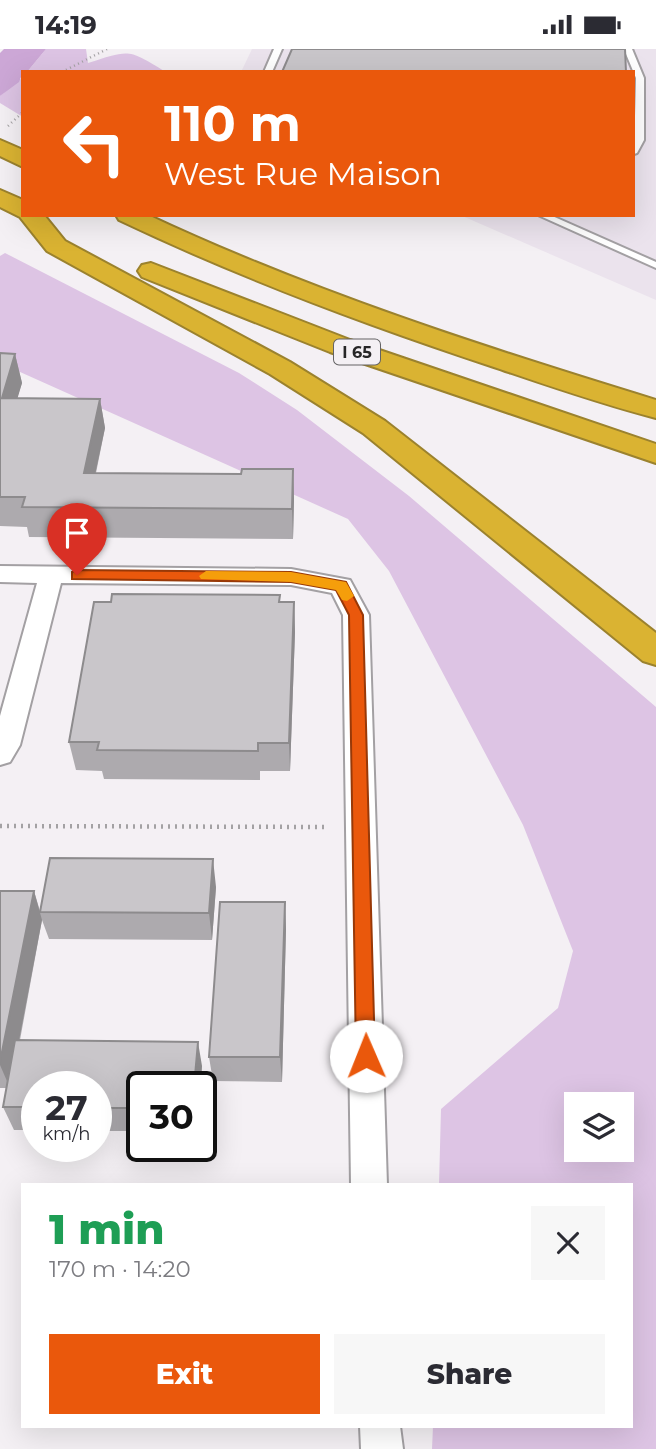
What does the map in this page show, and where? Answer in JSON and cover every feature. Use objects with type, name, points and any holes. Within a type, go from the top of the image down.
[{"type":"highway","points":[[0,147],[21,159]]},
{"type":"highway","points":[[0,197],[21,209]]},
{"type":"highway","points":[[34,217],[60,239],[280,368],[374,427],[656,652]]},
{"type":"highway","name":"I 65","points":[[132,217],[243,267],[322,298],[453,344],[656,409]]},
{"type":"highway","name":"I 65","points":[[60,239],[328,342],[656,454]]},
{"type":"street","points":[[0,573],[291,577],[341,586],[356,615],[369,1183]]},
{"type":"street","points":[[0,754],[6,745],[51,575]]},
{"type":"street","points":[[380,1428],[382,1449]]},
{"type":"lane","points":[[269,70],[278,49]]},
{"type":"lane","points":[[628,49],[640,78],[640,140],[635,148]]},
{"type":"lane","points":[[547,217],[656,265]]},
{"type":"path","points":[[66,70],[107,49]]},
{"type":"path","points":[[0,825],[360,828]]},
{"type":"shaded area","points":[[4,49],[46,49],[29,70],[21,70],[19,82],[0,96],[0,53]]},
{"type":"shaded area","points":[[46,49],[86,49],[88,63],[113,55],[129,54],[136,55],[163,70],[29,70]]},
{"type":"shaded area","points":[[252,49],[656,49],[656,300],[465,217],[635,217],[635,70],[242,70]]},
{"type":"shaded area","points":[[21,79],[21,116],[0,103],[0,96]]},
{"type":"shaded area","points":[[5,253],[239,373],[297,410],[409,496],[656,707],[656,1449],[432,1449],[433,1428],[633,1428],[633,1183],[439,1183],[441,1109],[558,1008],[573,951],[523,825],[389,571],[348,519],[0,363],[0,256]]},
{"type":"building","points":[[292,49],[625,49],[626,70],[283,70]]},
{"type":"building","points":[[0,353],[15,354],[2,398],[100,399],[84,473],[241,474],[242,469],[293,469],[292,509],[22,507],[25,497],[0,497]]},
{"type":"building","points":[[112,594],[280,595],[279,602],[294,602],[289,743],[258,743],[258,751],[97,750],[99,742],[69,742],[94,602],[111,602]]},
{"type":"building","points":[[50,858],[213,859],[209,913],[40,912]]},
{"type":"building","points":[[0,891],[34,891],[0,1062]]},
{"type":"building","points":[[220,902],[285,902],[280,1057],[209,1057]]},
{"type":"building","points":[[15,1040],[198,1042],[195,1071],[126,1071],[126,1108],[112,1108],[112,1071],[21,1071],[21,1107],[3,1107]]},
{"type":"slow traffic","points":[[206,576],[291,577],[341,586],[347,596]]},
{"type":"route","points":[[77,575],[291,577],[341,586],[356,615],[366,1056]]}]
